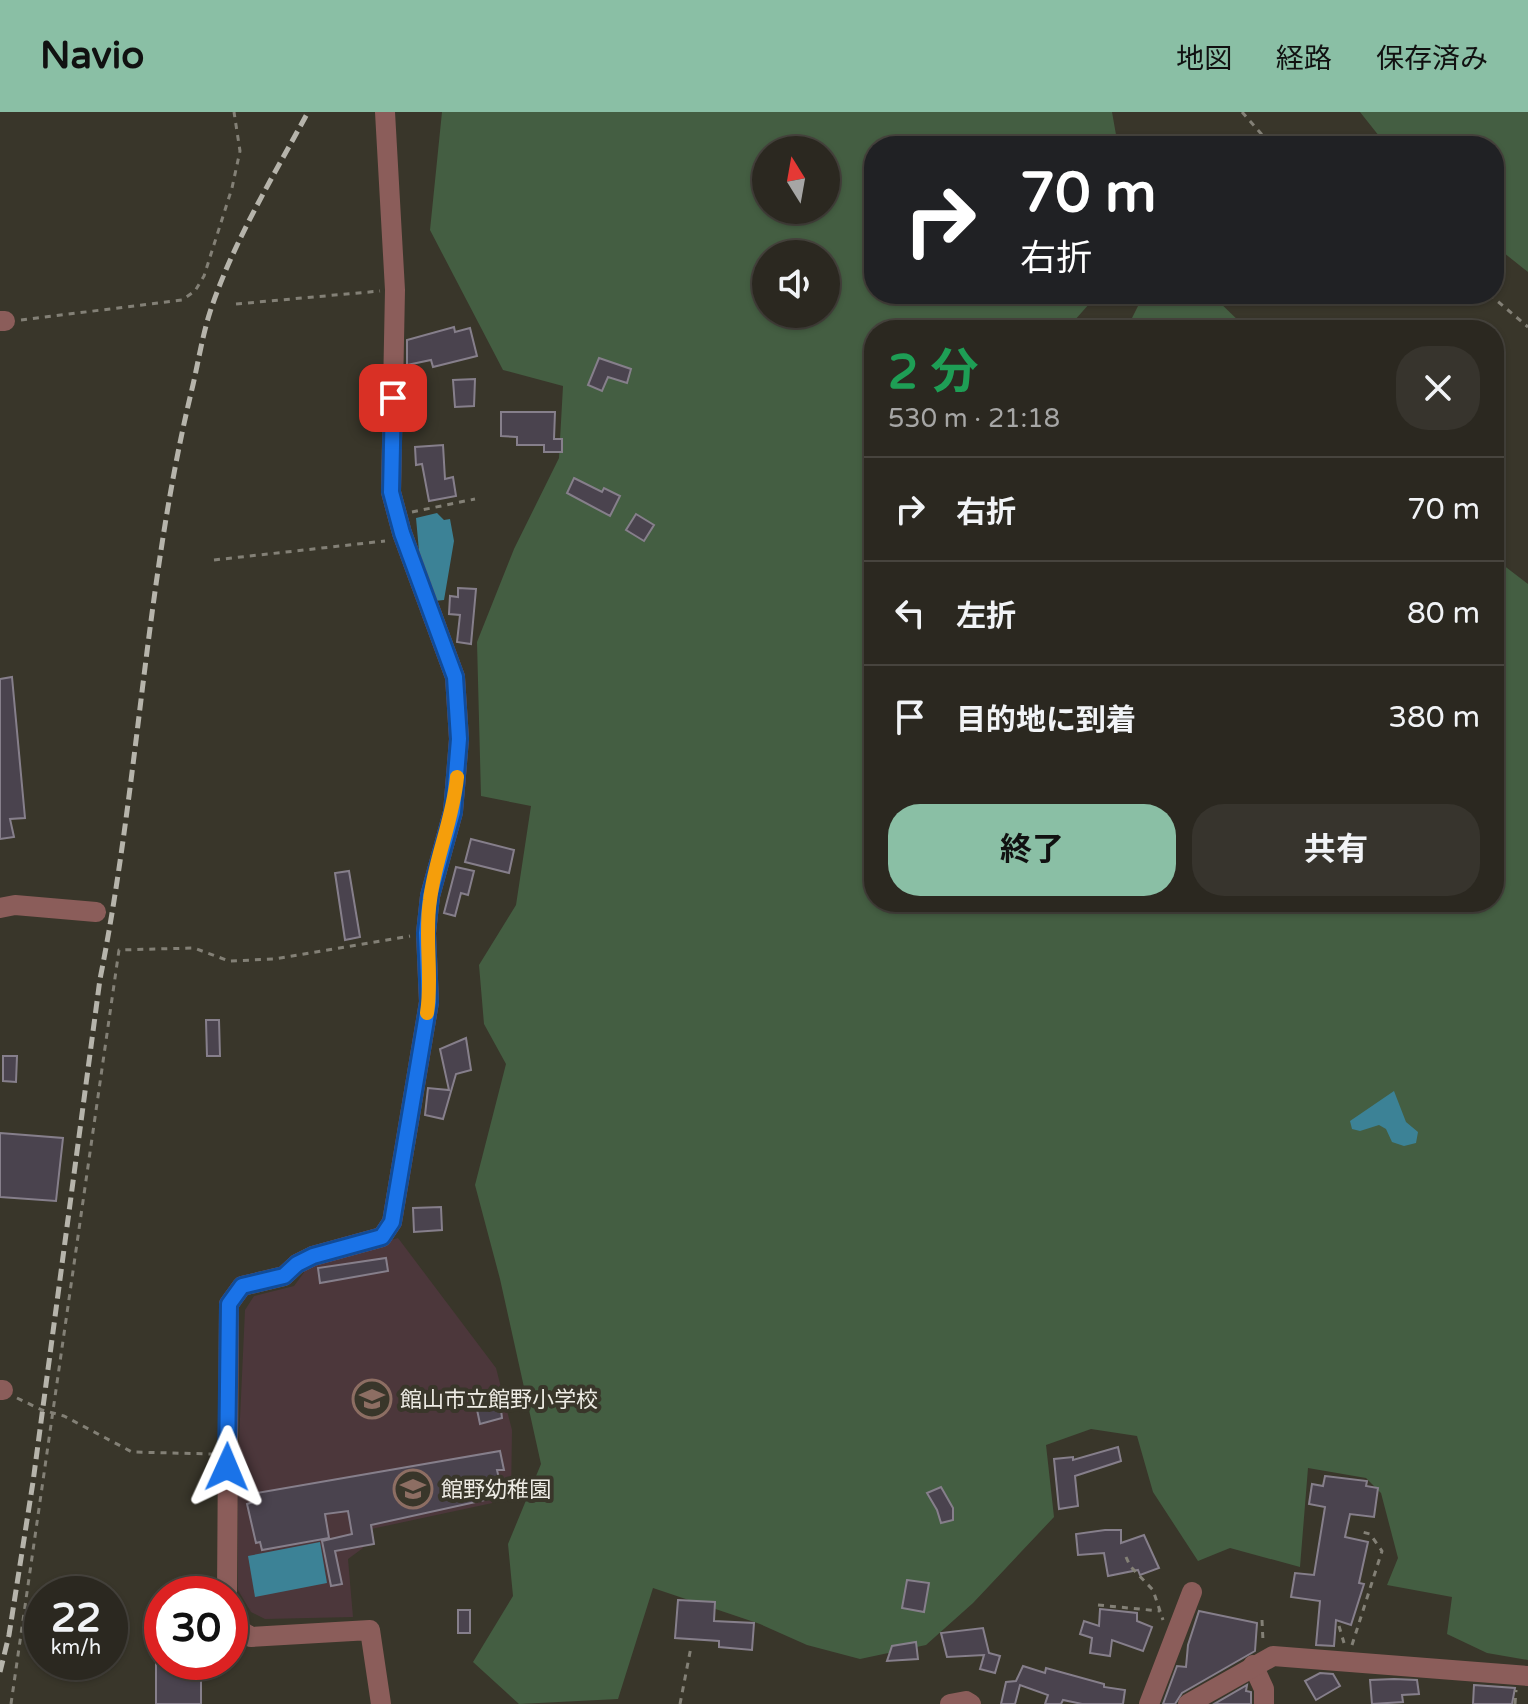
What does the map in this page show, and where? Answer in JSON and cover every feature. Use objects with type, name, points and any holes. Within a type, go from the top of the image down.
[{"type":"street","points":[[227,1576],[229,1304],[242,1286],[284,1276],[297,1264],[313,1256],[382,1237],[392,1222],[429,1002],[426,933],[430,896],[453,812],[458,764],[455,677],[397,515],[389,471],[395,290],[385,112]]},
{"type":"street","points":[[0,908],[15,905],[96,912]]},
{"type":"street","points":[[1149,1704],[1192,1592]]},
{"type":"street","points":[[248,1635],[370,1630],[381,1704]]},
{"type":"street","points":[[1188,1704],[1273,1656],[1528,1676]]},
{"type":"street","points":[[1253,1665],[1264,1689],[1264,1704]]},
{"type":"street","points":[[950,1704],[966,1701],[971,1704]]},
{"type":"path","points":[[3,321],[182,300],[195,291],[204,276],[232,188],[240,151],[234,112]]},
{"type":"path","points":[[1242,112],[1263,136]]},
{"type":"path","points":[[236,304],[395,290]]},
{"type":"path","points":[[1501,304],[1528,327]]},
{"type":"path","points":[[397,515],[475,499]]},
{"type":"path","points":[[214,560],[405,539]]},
{"type":"path","points":[[11,1704],[119,950],[194,948],[229,961],[275,959],[426,933]]},
{"type":"path","points":[[27,1404],[64,1416],[132,1452],[211,1454],[227,1460]]},
{"type":"path","points":[[1349,1662],[1359,1617],[1382,1551],[1370,1534],[1358,1531]]},
{"type":"path","points":[[1126,1557],[1130,1566],[1153,1590],[1171,1651]]},
{"type":"path","points":[[1098,1605],[1160,1611]]},
{"type":"path","points":[[680,1704],[691,1647]]},
{"type":"shaded area","name":"館山市立館野小学校","points":[[398,1238],[496,1368],[512,1430],[511,1499],[362,1531],[363,1548],[348,1559],[353,1617],[265,1619],[251,1612],[248,1607],[248,1576],[238,1576],[238,1462],[245,1310],[254,1296],[294,1286],[311,1263]]},
{"type":"green space","points":[[442,112],[1112,112],[1116,136],[864,136],[864,304],[1089,304],[1075,320],[864,320],[864,912],[1504,912],[1504,566],[1528,584],[1528,1660],[1487,1653],[1447,1634],[1452,1597],[1387,1585],[1398,1558],[1381,1493],[1366,1478],[1308,1468],[1300,1567],[1230,1548],[1198,1561],[1153,1492],[1137,1436],[1091,1429],[1046,1445],[1054,1517],[973,1603],[926,1645],[860,1659],[807,1645],[760,1624],[653,1588],[618,1699],[519,1704],[473,1662],[513,1596],[508,1544],[541,1464],[500,1279],[475,1185],[506,1064],[484,1024],[479,965],[516,905],[531,806],[481,796],[477,642],[514,549],[559,458],[563,386],[503,370],[430,230]]},
{"type":"green space","points":[[1360,112],[1528,112],[1528,272],[1504,253],[1504,136],[1379,136]]},
{"type":"green space","points":[[1139,304],[1221,304],[1238,320],[1131,320]]},
{"type":"water","points":[[437,513],[444,520],[450,519],[454,541],[444,600],[434,601],[419,551],[416,518]]},
{"type":"water","points":[[1394,1091],[1406,1122],[1418,1132],[1416,1143],[1404,1146],[1392,1142],[1386,1129],[1379,1125],[1360,1131],[1352,1129],[1350,1121]]},
{"type":"water","points":[[320,1542],[327,1583],[255,1597],[248,1556]]},
{"type":"building","points":[[454,327],[455,332],[470,328],[477,356],[433,367],[431,360],[407,365],[407,340]]},
{"type":"building","points":[[599,358],[631,369],[627,383],[608,377],[602,391],[588,385]]},
{"type":"building","points":[[475,379],[474,406],[455,407],[453,380]]},
{"type":"building","points":[[501,412],[555,412],[554,439],[562,439],[562,452],[544,452],[544,445],[517,445],[517,437],[501,436]]},
{"type":"building","points":[[443,445],[445,479],[453,477],[456,496],[429,501],[422,464],[416,465],[415,447]]},
{"type":"building","points":[[574,478],[602,492],[604,488],[620,496],[610,516],[567,493]]},
{"type":"building","points":[[636,514],[654,525],[644,541],[626,530]]},
{"type":"building","points":[[458,588],[476,589],[471,644],[457,642],[460,615],[449,614],[450,596],[458,597]]},
{"type":"building","points":[[12,677],[25,818],[10,819],[14,837],[0,839],[0,679]]},
{"type":"building","points":[[471,839],[514,850],[509,873],[465,862]]},
{"type":"building","points":[[456,867],[474,871],[468,895],[461,893],[455,916],[444,913]]},
{"type":"building","points":[[349,871],[360,937],[345,940],[335,873]]},
{"type":"building","points":[[206,1020],[219,1020],[220,1056],[207,1056]]},
{"type":"building","points":[[466,1038],[471,1070],[456,1074],[443,1119],[425,1115],[428,1088],[449,1090],[440,1049]]},
{"type":"building","points":[[3,1056],[17,1056],[16,1082],[3,1081]]},
{"type":"building","points":[[0,1133],[63,1138],[56,1201],[0,1197]]},
{"type":"building","points":[[441,1207],[442,1230],[414,1232],[413,1208]]},
{"type":"building","points":[[386,1258],[388,1271],[320,1283],[318,1268]]},
{"type":"building","points":[[499,1394],[502,1418],[480,1424],[475,1400]]},
{"type":"building","points":[[1118,1447],[1121,1461],[1075,1476],[1078,1506],[1059,1509],[1054,1459],[1073,1457],[1073,1460]]},
{"type":"building","points":[[500,1451],[504,1470],[497,1470],[503,1496],[371,1525],[374,1544],[335,1551],[342,1584],[331,1586],[322,1541],[352,1534],[348,1511],[325,1514],[329,1538],[262,1550],[260,1542],[256,1543],[247,1504],[253,1502],[251,1494]]},
{"type":"building","points":[[1325,1476],[1367,1481],[1366,1486],[1378,1488],[1374,1517],[1350,1514],[1345,1537],[1368,1542],[1359,1583],[1364,1584],[1351,1625],[1336,1620],[1334,1646],[1316,1645],[1320,1601],[1291,1597],[1295,1573],[1314,1575],[1325,1507],[1309,1504],[1312,1484],[1323,1486]]},
{"type":"building","points":[[941,1487],[953,1508],[953,1520],[941,1523],[927,1493]]},
{"type":"building","points":[[1121,1530],[1121,1543],[1144,1535],[1159,1568],[1140,1575],[1138,1570],[1108,1576],[1104,1553],[1078,1555],[1076,1534]]},
{"type":"building","points":[[907,1580],[929,1583],[924,1612],[902,1608]]},
{"type":"building","points":[[678,1600],[715,1602],[714,1621],[754,1623],[752,1650],[719,1647],[719,1641],[675,1638]]},
{"type":"building","points":[[1100,1609],[1137,1613],[1137,1621],[1152,1627],[1143,1651],[1112,1640],[1110,1656],[1090,1653],[1092,1638],[1080,1634],[1084,1621],[1099,1626]]},
{"type":"building","points":[[458,1610],[470,1610],[470,1633],[458,1633]]},
{"type":"building","points":[[1199,1611],[1257,1623],[1255,1651],[1182,1693],[1175,1704],[1163,1704],[1177,1666],[1186,1667],[1188,1645]]},
{"type":"building","points":[[983,1628],[989,1653],[1000,1656],[995,1673],[980,1669],[984,1655],[947,1657],[941,1633]]},
{"type":"building","points":[[916,1642],[918,1659],[887,1661],[892,1646]]},
{"type":"building","points":[[1023,1666],[1045,1673],[1046,1668],[1104,1684],[1104,1687],[1125,1690],[1123,1704],[1082,1704],[1063,1700],[1061,1704],[1045,1704],[1048,1695],[1020,1685],[1015,1704],[1001,1704],[1006,1682],[1016,1681]]},
{"type":"building","points":[[1320,1673],[1333,1674],[1340,1686],[1316,1700],[1305,1681]]},
{"type":"building","points":[[156,1680],[201,1680],[201,1704],[156,1704]]},
{"type":"building","points":[[1370,1680],[1417,1680],[1419,1694],[1402,1695],[1403,1702],[1372,1704]]},
{"type":"building","points":[[1247,1685],[1246,1691],[1251,1692],[1251,1704],[1214,1704]]},
{"type":"building","points":[[1474,1685],[1515,1688],[1512,1704],[1473,1704]]},
{"type":"railway","points":[[0,1672],[9,1635],[33,1482],[100,979],[176,462],[205,331],[219,286],[254,210],[308,112]]},
{"type":"slow traffic","points":[[427,1013],[426,933],[430,896],[453,812],[457,777]]},
{"type":"place","name":"館山市立館野小学校","points":[[372,1399]]},
{"type":"place","name":"館野幼稚園","points":[[413,1489]]},
{"type":"route","points":[[227,1467],[229,1304],[242,1286],[284,1276],[297,1264],[313,1256],[382,1237],[392,1222],[429,1002],[426,933],[430,896],[453,812],[458,764],[458,708],[455,677],[402,533],[391,492],[389,471],[393,398]]}]
